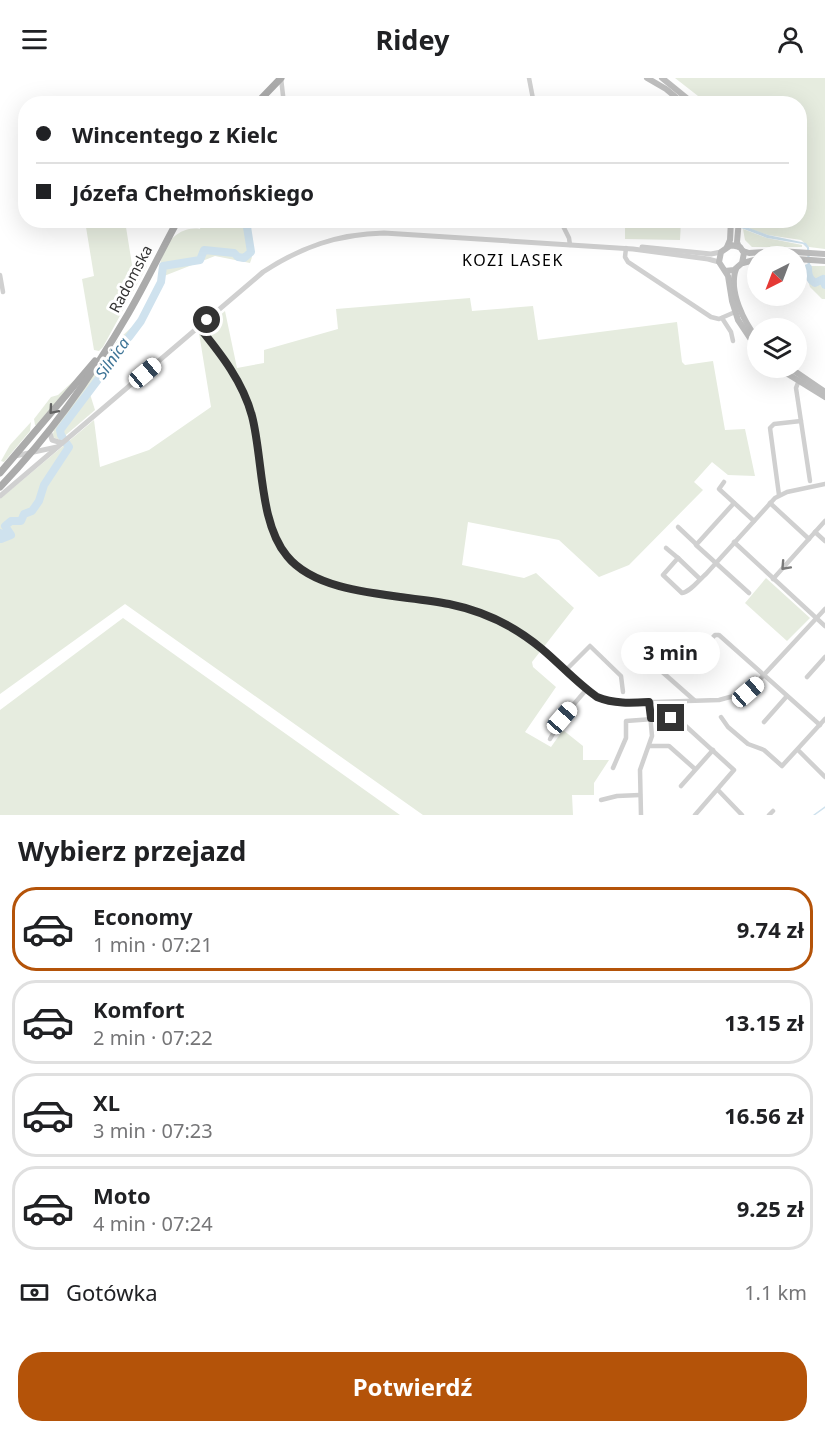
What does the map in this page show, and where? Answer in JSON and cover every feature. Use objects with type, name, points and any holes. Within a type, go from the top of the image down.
[{"type":"main road","points":[[264,96],[281,78]]},
{"type":"main road","points":[[647,78],[674,96]]},
{"type":"main road","points":[[663,78],[684,96]]},
{"type":"main road","name":"Radomska","points":[[0,487],[49,430],[88,379],[129,314],[174,228]]},
{"type":"main road","points":[[731,228],[729,244],[719,262],[725,271],[735,312],[747,334]]},
{"type":"main road","points":[[738,228],[742,263]]},
{"type":"main road","points":[[724,250],[733,245],[747,252]]},
{"type":"main road","points":[[807,257],[825,254]]},
{"type":"main road","points":[[816,257],[825,261]]},
{"type":"main road","points":[[725,271],[732,271],[747,262]]},
{"type":"main road","points":[[736,268],[735,280],[740,308],[747,324]]},
{"type":"main road","name":"Radomska","points":[[0,473],[106,348]]},
{"type":"main road","points":[[794,378],[825,397]]},
{"type":"main road","points":[[805,378],[825,392]]},
{"type":"street","points":[[281,78],[283,96]]},
{"type":"street","points":[[530,78],[533,96]]},
{"type":"street","points":[[564,228],[570,244]]},
{"type":"street","points":[[0,496],[263,272],[300,250],[328,240],[356,235],[384,234],[570,244],[629,248],[719,262]]},
{"type":"street","points":[[629,248],[648,247],[709,253],[724,250]]},
{"type":"street","points":[[629,248],[625,259],[711,318],[722,318],[735,312]]},
{"type":"street","points":[[0,275],[3,292]]},
{"type":"street","points":[[722,318],[731,332],[733,341]]},
{"type":"street","points":[[199,327],[224,359],[247,400],[254,427],[270,524],[276,541],[289,559],[307,574],[333,585],[449,601],[487,616],[515,630],[542,650],[586,690],[608,702],[713,700],[735,697],[748,692],[825,609]]},
{"type":"street","points":[[799,381],[796,388],[810,481]]},
{"type":"street","points":[[779,495],[770,428],[774,424],[801,421]]},
{"type":"street","points":[[49,430],[52,440],[59,445]]},
{"type":"street","points":[[15,456],[59,445]]},
{"type":"street","points":[[724,482],[719,489],[754,521]]},
{"type":"street","points":[[678,558],[663,575],[684,593],[716,563],[779,495],[825,484]]},
{"type":"street","points":[[696,544],[734,503]]},
{"type":"street","points":[[770,503],[809,539]]},
{"type":"street","points":[[773,579],[825,521]]},
{"type":"street","points":[[678,527],[749,592]]},
{"type":"street","points":[[815,532],[825,541]]},
{"type":"street","points":[[734,542],[825,626]]},
{"type":"street","points":[[666,548],[700,579]]},
{"type":"street","points":[[691,661],[717,634],[820,725]]},
{"type":"street","points":[[565,671],[590,646],[621,676],[623,693]]},
{"type":"street","points":[[807,678],[825,657]]},
{"type":"street","points":[[660,670],[694,700]]},
{"type":"street","points":[[550,739],[562,718],[586,690]]},
{"type":"street","points":[[764,722],[787,696]]},
{"type":"street","points":[[641,815],[640,770],[652,736],[649,702]]},
{"type":"street","points":[[721,717],[728,727],[746,742],[764,750],[781,765],[784,765],[825,719]]},
{"type":"street","points":[[613,768],[626,738],[626,721],[651,718],[673,718],[681,721],[734,771],[695,815]]},
{"type":"street","points":[[650,746],[669,746],[695,769]]},
{"type":"street","points":[[681,786],[713,750]]},
{"type":"street","points":[[798,750],[825,777]]},
{"type":"street","points":[[718,790],[742,815]]},
{"type":"street","points":[[601,800],[617,796],[640,795]]},
{"type":"shaded area","points":[[675,78],[825,78],[825,249],[809,247],[801,240],[768,235],[750,228],[807,228],[807,96],[698,96]]},
{"type":"shaded area","points":[[86,228],[126,228],[134,277],[138,276],[145,262],[147,266],[99,351],[94,350],[82,279],[94,276]]},
{"type":"shaded area","points":[[248,228],[253,246],[250,263],[215,256],[164,276],[160,274],[162,257],[170,241],[183,231]]},
{"type":"shaded area","points":[[625,228],[681,228],[680,240],[625,239]]},
{"type":"shaded area","points":[[743,229],[767,238],[802,246],[751,246],[745,240]]},
{"type":"shaded area","points":[[807,266],[825,266],[825,299],[822,299],[810,287]]},
{"type":"shaded area","points":[[470,298],[472,311],[533,306],[538,340],[677,322],[682,362],[685,365],[713,361],[725,430],[745,429],[755,476],[728,475],[712,462],[694,482],[703,490],[629,565],[599,577],[559,540],[468,522],[462,565],[524,578],[536,573],[574,608],[532,662],[533,667],[556,687],[525,732],[551,747],[563,730],[583,746],[583,760],[609,760],[594,783],[594,795],[572,795],[573,815],[423,815],[125,604],[0,694],[0,499],[94,420],[100,467],[149,450],[211,407],[199,333],[225,311],[237,368],[264,363],[264,350],[338,329],[336,309]]},
{"type":"shaded area","points":[[139,322],[138,326],[119,349],[110,367],[90,394],[95,410],[60,440],[52,437],[54,430],[118,340]]},
{"type":"shaded area","points":[[79,376],[35,425],[34,419],[51,397],[58,395]]},
{"type":"shaded area","points":[[31,422],[30,431],[4,462],[1,461],[10,445]]},
{"type":"shaded area","points":[[766,578],[810,618],[787,641],[745,603]]},
{"type":"shaded area","points":[[123,618],[400,815],[0,815],[0,710]]},
{"type":"water","points":[[741,228],[806,243],[809,247],[811,277],[808,277],[807,246],[767,238]]},
{"type":"waterway","name":"Silnica","points":[[0,533],[2,534],[1,539],[11,535],[5,526],[11,521],[21,521],[24,514],[32,511],[39,501],[44,485],[69,447],[60,430],[109,365],[116,349],[141,321],[161,282],[163,266],[200,260],[204,250],[234,253],[244,258],[251,252],[247,228]]},
{"type":"waterway","name":"Silnica","points":[[808,268],[811,280],[815,283],[823,279],[825,285]]},
{"type":"waterway","points":[[814,815],[825,807]]},
{"type":"district","name":"KOZI LASEK","points":[[513,260]]},
{"type":"route","points":[[207,320],[199,327],[224,359],[241,387],[250,409],[272,531],[282,551],[301,571],[312,578],[333,585],[448,604],[487,616],[530,640],[597,697],[608,702],[649,702],[651,718],[671,718]]}]
